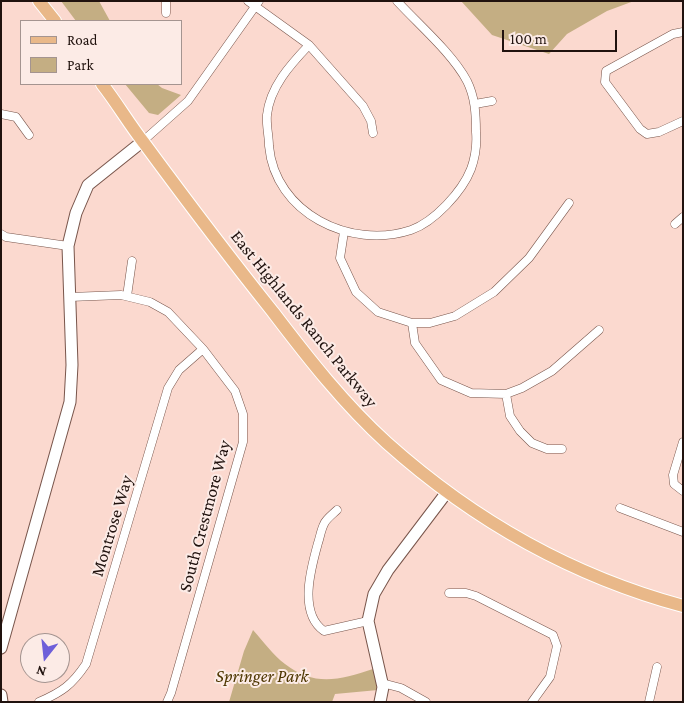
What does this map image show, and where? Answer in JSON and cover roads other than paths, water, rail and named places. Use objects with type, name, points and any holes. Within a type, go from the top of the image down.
[{"type":"main road","points":[[39,1],[54,20]]},
{"type":"main road","name":"East Highlands Ranch Parkway","points":[[103,85],[142,142],[264,301],[332,386],[386,442],[446,492],[504,530],[558,560],[633,590],[683,606]]},
{"type":"street","points":[[166,1],[166,13]]},
{"type":"street","points":[[309,45],[287,68],[273,93],[267,116],[270,153],[278,178],[293,201],[320,222],[344,232],[372,236],[412,230],[432,218],[456,196],[471,170],[476,142],[475,104],[467,82],[454,61],[397,1]]},
{"type":"street","points":[[1,648],[70,402],[72,365],[68,246],[76,213],[88,185],[142,142],[188,101],[254,3],[309,45],[363,106],[371,121],[373,133]]},
{"type":"street","points":[[683,32],[673,34],[606,71],[605,82],[640,130],[647,134],[659,132],[683,121]]},
{"type":"street","points":[[475,104],[492,101]]},
{"type":"street","points":[[1,114],[16,117],[29,135]]},
{"type":"street","points":[[344,232],[340,258],[356,292],[378,312],[412,323],[430,323],[455,316],[494,292],[529,258],[569,203]]},
{"type":"street","points":[[675,224],[683,217]]},
{"type":"street","points":[[1,234],[6,237],[68,246]]},
{"type":"street","points":[[127,296],[132,261]]},
{"type":"street","name":"South Crestmore Way","points":[[70,297],[121,295],[150,302],[168,312],[203,349],[235,392],[243,414],[243,442],[167,702]]},
{"type":"street","points":[[412,323],[415,343],[441,380],[471,393],[506,394],[522,388],[552,372],[599,330]]},
{"type":"street","name":"Montrose Way","points":[[39,702],[59,693],[77,678],[86,664],[168,388],[179,370],[203,349]]},
{"type":"street","points":[[506,394],[510,416],[520,431],[532,442],[546,449],[562,449]]},
{"type":"street","points":[[683,442],[673,475],[674,484],[683,491]]},
{"type":"street","points":[[380,702],[383,687],[368,621],[374,594],[388,570],[446,492]]},
{"type":"street","points":[[620,508],[683,532]]},
{"type":"street","points":[[337,510],[324,522],[312,562],[308,595],[311,612],[316,626],[324,631],[368,621]]},
{"type":"street","points":[[449,593],[466,593],[476,596],[553,635],[557,646],[550,677],[532,702]]},
{"type":"street","points":[[648,702],[657,667]]},
{"type":"street","points":[[382,683],[401,688],[426,702]]},
{"type":"street","points":[[1,696],[2,702]]},
{"type":"park label","name":"Springer Park","points":[[262,676]]}]
